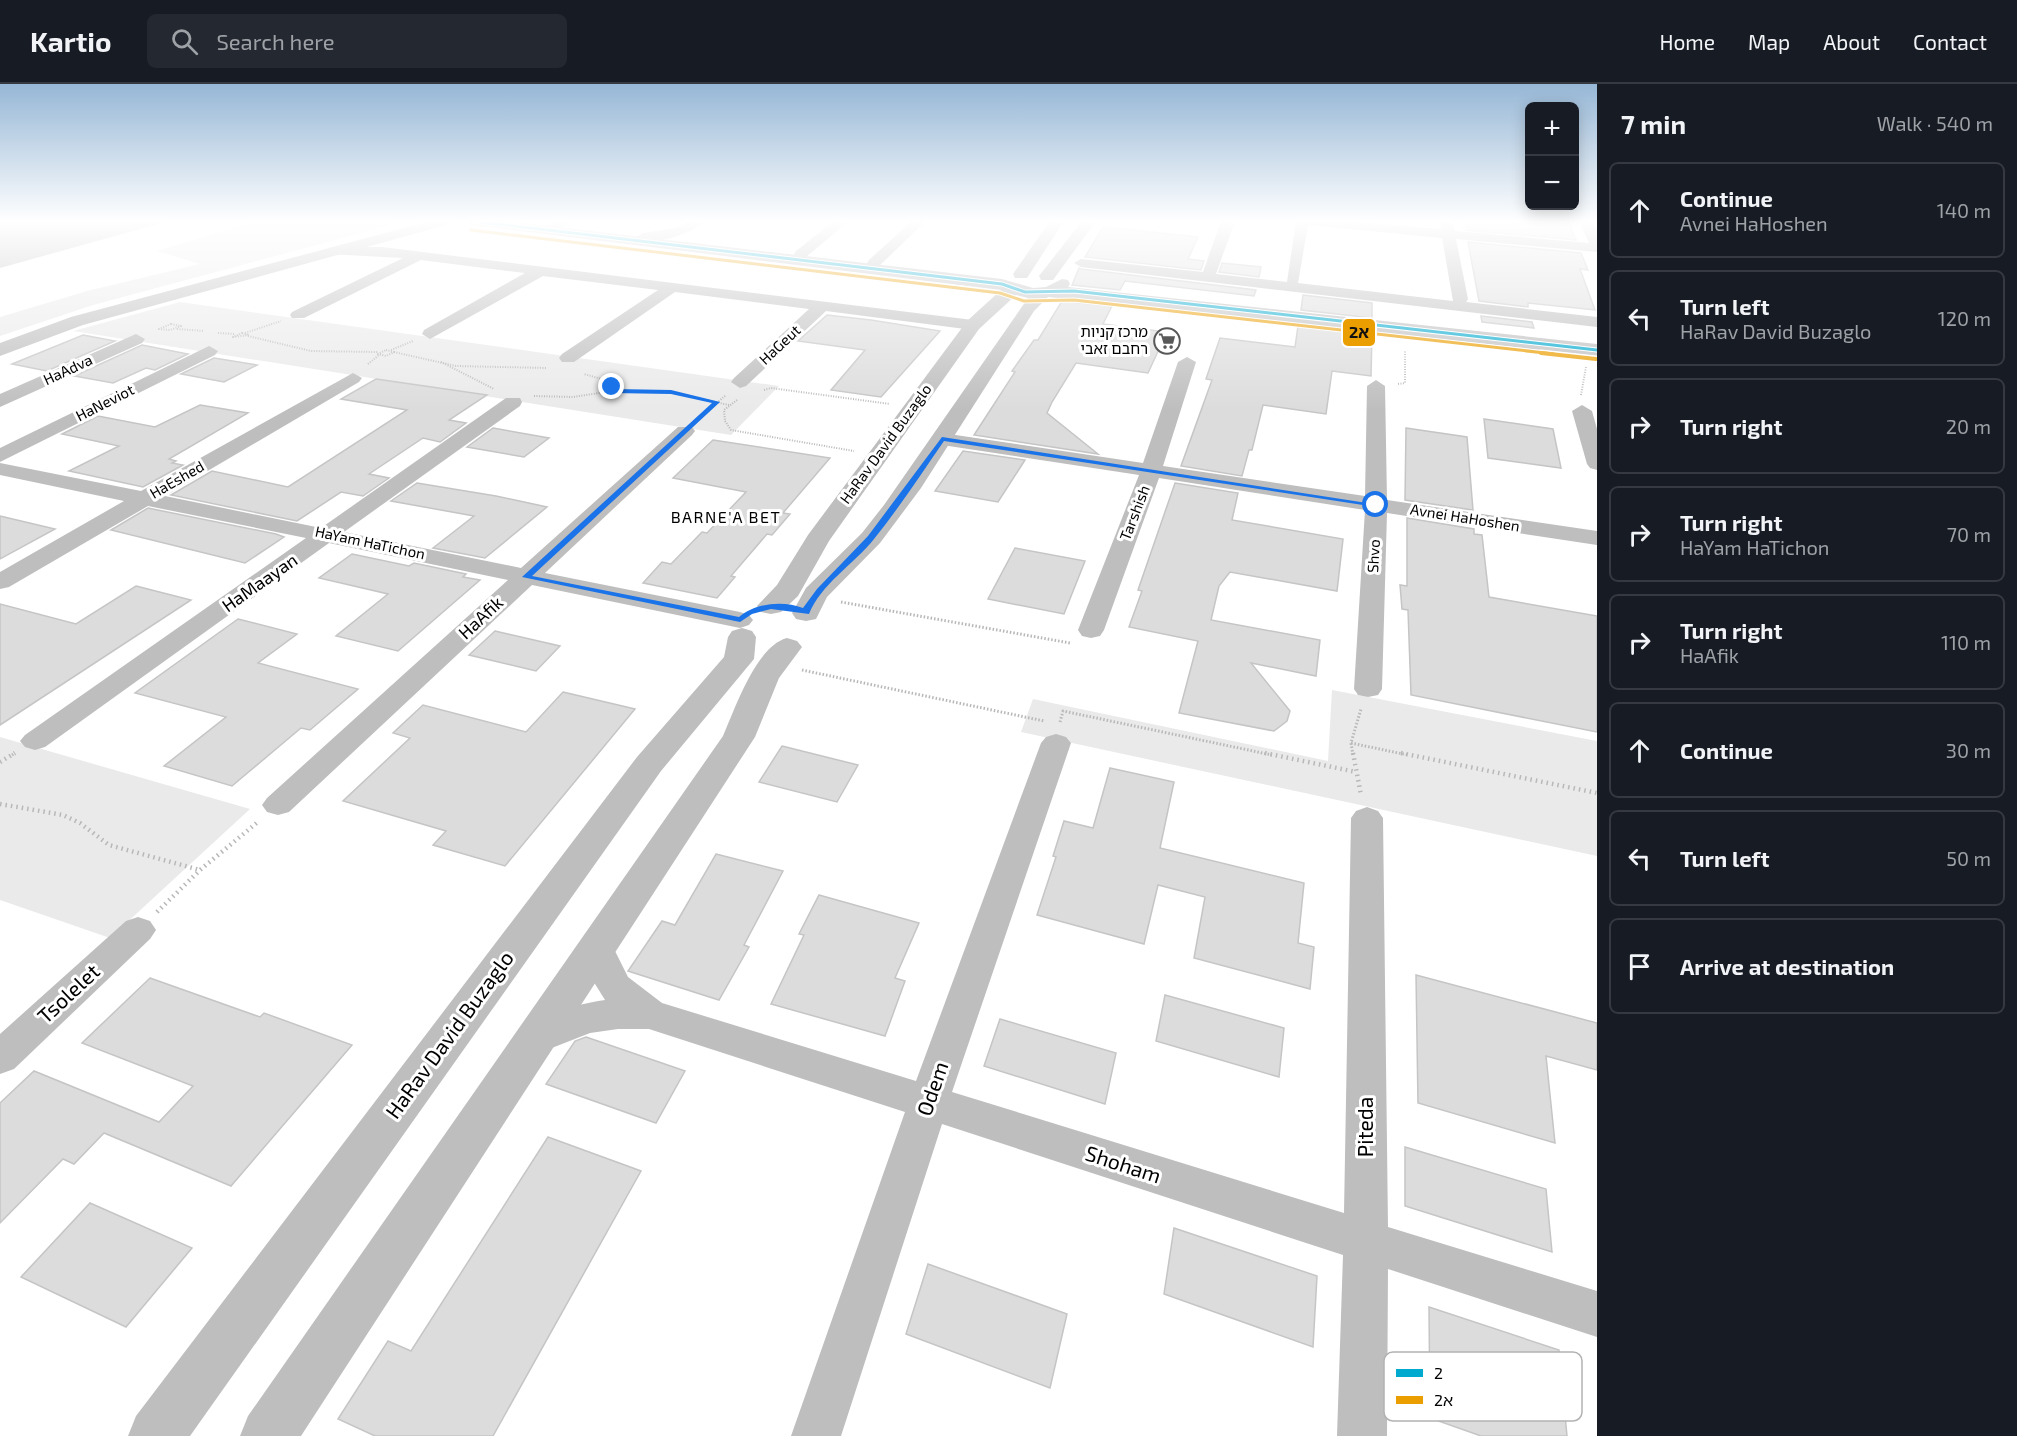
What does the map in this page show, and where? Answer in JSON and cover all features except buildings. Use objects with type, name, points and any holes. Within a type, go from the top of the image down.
[{"type":"street","points":[[0,338],[109,302],[174,284]]},
{"type":"street","points":[[0,350],[77,321],[212,284]]},
{"type":"street","points":[[298,315],[361,284]]},
{"type":"street","points":[[430,334],[517,284]]},
{"type":"street","points":[[632,284],[974,325]]},
{"type":"street","name":"HaRav David Buzaglo","points":[[771,606],[788,590],[817,540],[974,325],[1007,296],[1009,284]]},
{"type":"street","points":[[1036,284],[1594,352]]},
{"type":"street","points":[[1265,284],[1597,322]]},
{"type":"street","points":[[1457,284],[1460,299]]},
{"type":"street","points":[[268,1436],[739,737],[764,677],[799,643],[808,604],[871,538],[942,439],[1027,308],[1052,286]]},
{"type":"street","points":[[568,358],[670,289]]},
{"type":"street","name":"HaGeut","points":[[740,391],[821,307]]},
{"type":"street","name":"HaAdva","points":[[0,401],[136,339]]},
{"type":"street","name":"HaNeviot","points":[[0,456],[209,351]]},
{"type":"street","name":"Tarshish","points":[[1091,630],[1151,471],[1187,362]]},
{"type":"street","name":"HaEshed","points":[[0,582],[353,378]]},
{"type":"street","name":"Shvo","points":[[1368,688],[1376,505],[1376,386]]},
{"type":"street","name":"HaMaayan","points":[[35,741],[329,534],[513,396]]},
{"type":"street","points":[[1582,411],[1597,464]]},
{"type":"street","name":"HaAfik","points":[[278,805],[685,431]]},
{"type":"street","name":"Avnei HaHoshen","points":[[942,439],[1597,538]]},
{"type":"street","name":"HaYam HaTichon","points":[[0,468],[145,499],[329,534],[526,577],[741,628]]},
{"type":"street","points":[[771,606],[796,608],[799,643],[760,646],[741,628],[749,612],[771,606]]},
{"type":"street","name":"HaRav David Buzaglo","points":[[156,1436],[649,764],[739,659],[741,628]]},
{"type":"street","name":"Odem","points":[[816,1436],[1055,725]]},
{"type":"street","name":"Piteda","points":[[1362,1436],[1366,1242],[1367,818]]},
{"type":"street","name":"Tsolelet","points":[[0,1058],[138,930]]},
{"type":"street","name":"Shoham","points":[[596,949],[605,974],[621,995],[649,1014]]},
{"type":"street","name":"Shoham","points":[[534,1039],[562,1024],[592,1016],[619,1012],[649,1014],[1597,1314]]},
{"type":"path","points":[[298,315],[233,337],[248,336],[290,348],[311,351],[378,352],[383,356],[394,352],[484,368],[547,368]]},
{"type":"path","points":[[175,322],[181,326],[170,330],[159,329],[175,322]]},
{"type":"path","points":[[245,333],[249,334],[248,336]]},
{"type":"path","points":[[1405,342],[1405,383]]},
{"type":"path","points":[[1582,411],[1582,384],[1594,352]]},
{"type":"path","points":[[441,362],[513,396],[573,397],[612,391],[671,392],[729,405]]},
{"type":"path","points":[[580,373],[605,380],[612,387],[612,391]]},
{"type":"path","points":[[756,392],[771,388],[899,405]]},
{"type":"path","points":[[685,431],[717,402],[740,391]]},
{"type":"path","points":[[740,391],[724,410],[725,421],[731,430],[860,452]]},
{"type":"path","points":[[842,602],[1074,644]]},
{"type":"path","points":[[799,643],[1055,725],[1356,772]]},
{"type":"path","points":[[1367,818],[1351,743],[1368,688]]},
{"type":"path","points":[[1351,743],[1597,793]]},
{"type":"path","points":[[0,804],[63,814],[80,823],[109,845],[200,870]]},
{"type":"path","points":[[138,930],[200,870],[278,805]]},
{"type":"shaded area","points":[[116,284],[171,284],[93,305],[0,336],[0,317]]},
{"type":"shaded area","points":[[180,302],[779,386],[731,435],[73,331]]},
{"type":"shaded area","points":[[1332,690],[1597,741],[1597,856],[1021,732],[1033,699],[1328,761]]},
{"type":"shaded area","points":[[0,737],[250,809],[110,938],[0,900]]},
{"type":"transit line","name":"2א","points":[[925,284],[1000,293],[1024,301],[1074,300],[1596,359]]},
{"type":"transit line","name":"2","points":[[1002,284],[1025,292],[1074,291],[1597,350]]},
{"type":"place","name":"מרכז קניות רחבם זאבי","points":[[1167,341]]},
{"type":"district","name":"BARNE'A BET","points":[[726,517]]},
{"type":"route","points":[[612,387],[612,391],[671,392],[717,402],[526,577],[740,620],[749,612],[771,606],[796,608],[806,613],[808,604],[819,591],[871,538],[942,439],[1376,505]]}]
